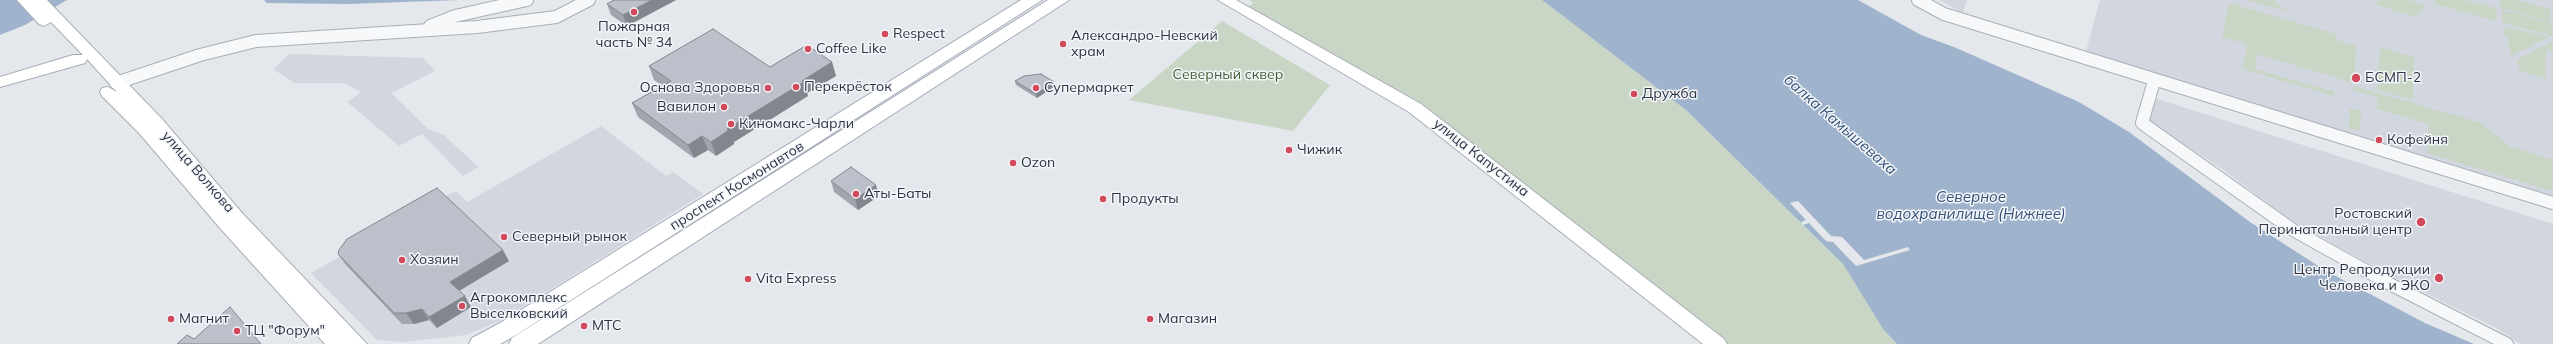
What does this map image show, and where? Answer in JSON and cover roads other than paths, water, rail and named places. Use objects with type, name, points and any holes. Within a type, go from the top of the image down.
[{"type":"main road","name":"улица Волкова","points":[[24,0],[116,83],[156,123],[236,217],[357,344]]},
{"type":"main road","name":"улица Волкова","points":[[39,0],[66,37],[79,58],[145,129],[225,223],[337,344]]},
{"type":"main road","name":"проспект Космонавтов","points":[[480,344],[515,325],[1033,0]]},
{"type":"main road","name":"проспект Космонавтов","points":[[520,344],[1060,0]]},
{"type":"main road","name":"улица Капустина","points":[[1225,0],[1416,108],[1717,344]]},
{"type":"main road","points":[[0,82],[79,58]]},
{"type":"street","points":[[415,31],[455,16],[527,0]]},
{"type":"street","points":[[116,83],[200,55],[256,41],[477,27],[556,16],[589,0]]},
{"type":"street","points":[[1918,0],[1944,14],[2154,81],[2553,203]]},
{"type":"street","points":[[2154,81],[2142,123],[2146,126],[2293,230],[2388,283],[2507,344]]},
{"type":"water","points":[[0,0],[67,0],[25,25],[0,35]]},
{"type":"water","points":[[264,0],[460,0],[348,4],[267,3]]},
{"type":"water","name":"Северное водохранилище (Нижнее)","points":[[1542,0],[1858,0],[1921,35],[1954,47],[2079,102],[2129,132],[2250,222],[2326,271],[2425,323],[2474,344],[1897,344],[1883,329],[1843,264],[1686,110]]},
{"type":"place","name":"Пожарная часть № 34","points":[[634,12]]},
{"type":"place","name":"Respect","points":[[885,34]]},
{"type":"place","name":"Александро-Невский храм","points":[[1063,44]]},
{"type":"place","name":"Coffee Like","points":[[808,49]]},
{"type":"place","name":"БСМП-2","points":[[2356,78]]},
{"type":"place","name":"Перекрёсток","points":[[796,87]]},
{"type":"place","name":"Основа Здоровья","points":[[768,88]]},
{"type":"place","name":"Супермаркет","points":[[1036,88]]},
{"type":"place","name":"Дружба","points":[[1634,94]]},
{"type":"place","name":"Вавилон","points":[[724,107]]},
{"type":"place","name":"Киномакс-Чарли","points":[[731,124]]},
{"type":"place","name":"Кофейня","points":[[2379,140]]},
{"type":"place","name":"Чижик","points":[[1289,150]]},
{"type":"place","name":"Ozon","points":[[1013,163]]},
{"type":"place","name":"Аты-Баты","points":[[856,194]]},
{"type":"place","name":"Продукты","points":[[1103,199]]},
{"type":"place","name":"Ростовский Перинатальный центр","points":[[2421,222]]},
{"type":"place","name":"Северный рынок","points":[[504,237]]},
{"type":"place","name":"Хозяин","points":[[402,260]]},
{"type":"place","name":"Центр Репродукции Человека и ЭКО","points":[[2439,278]]},
{"type":"place","name":"Vita Express","points":[[748,279]]},
{"type":"place","name":"Агрокомплекс Выселковский","points":[[462,306]]},
{"type":"place","name":"Магнит","points":[[171,319]]},
{"type":"place","name":"Магазин","points":[[1150,319]]},
{"type":"place","name":"МТС","points":[[584,326]]},
{"type":"place","name":"ТЦ \"Форум\"","points":[[237,331]]},
{"type":"park label","name":"Северный сквер","points":[[1228,75]]},
{"type":"water label","name":"балка Камышеваха","points":[[1840,125]]}]
